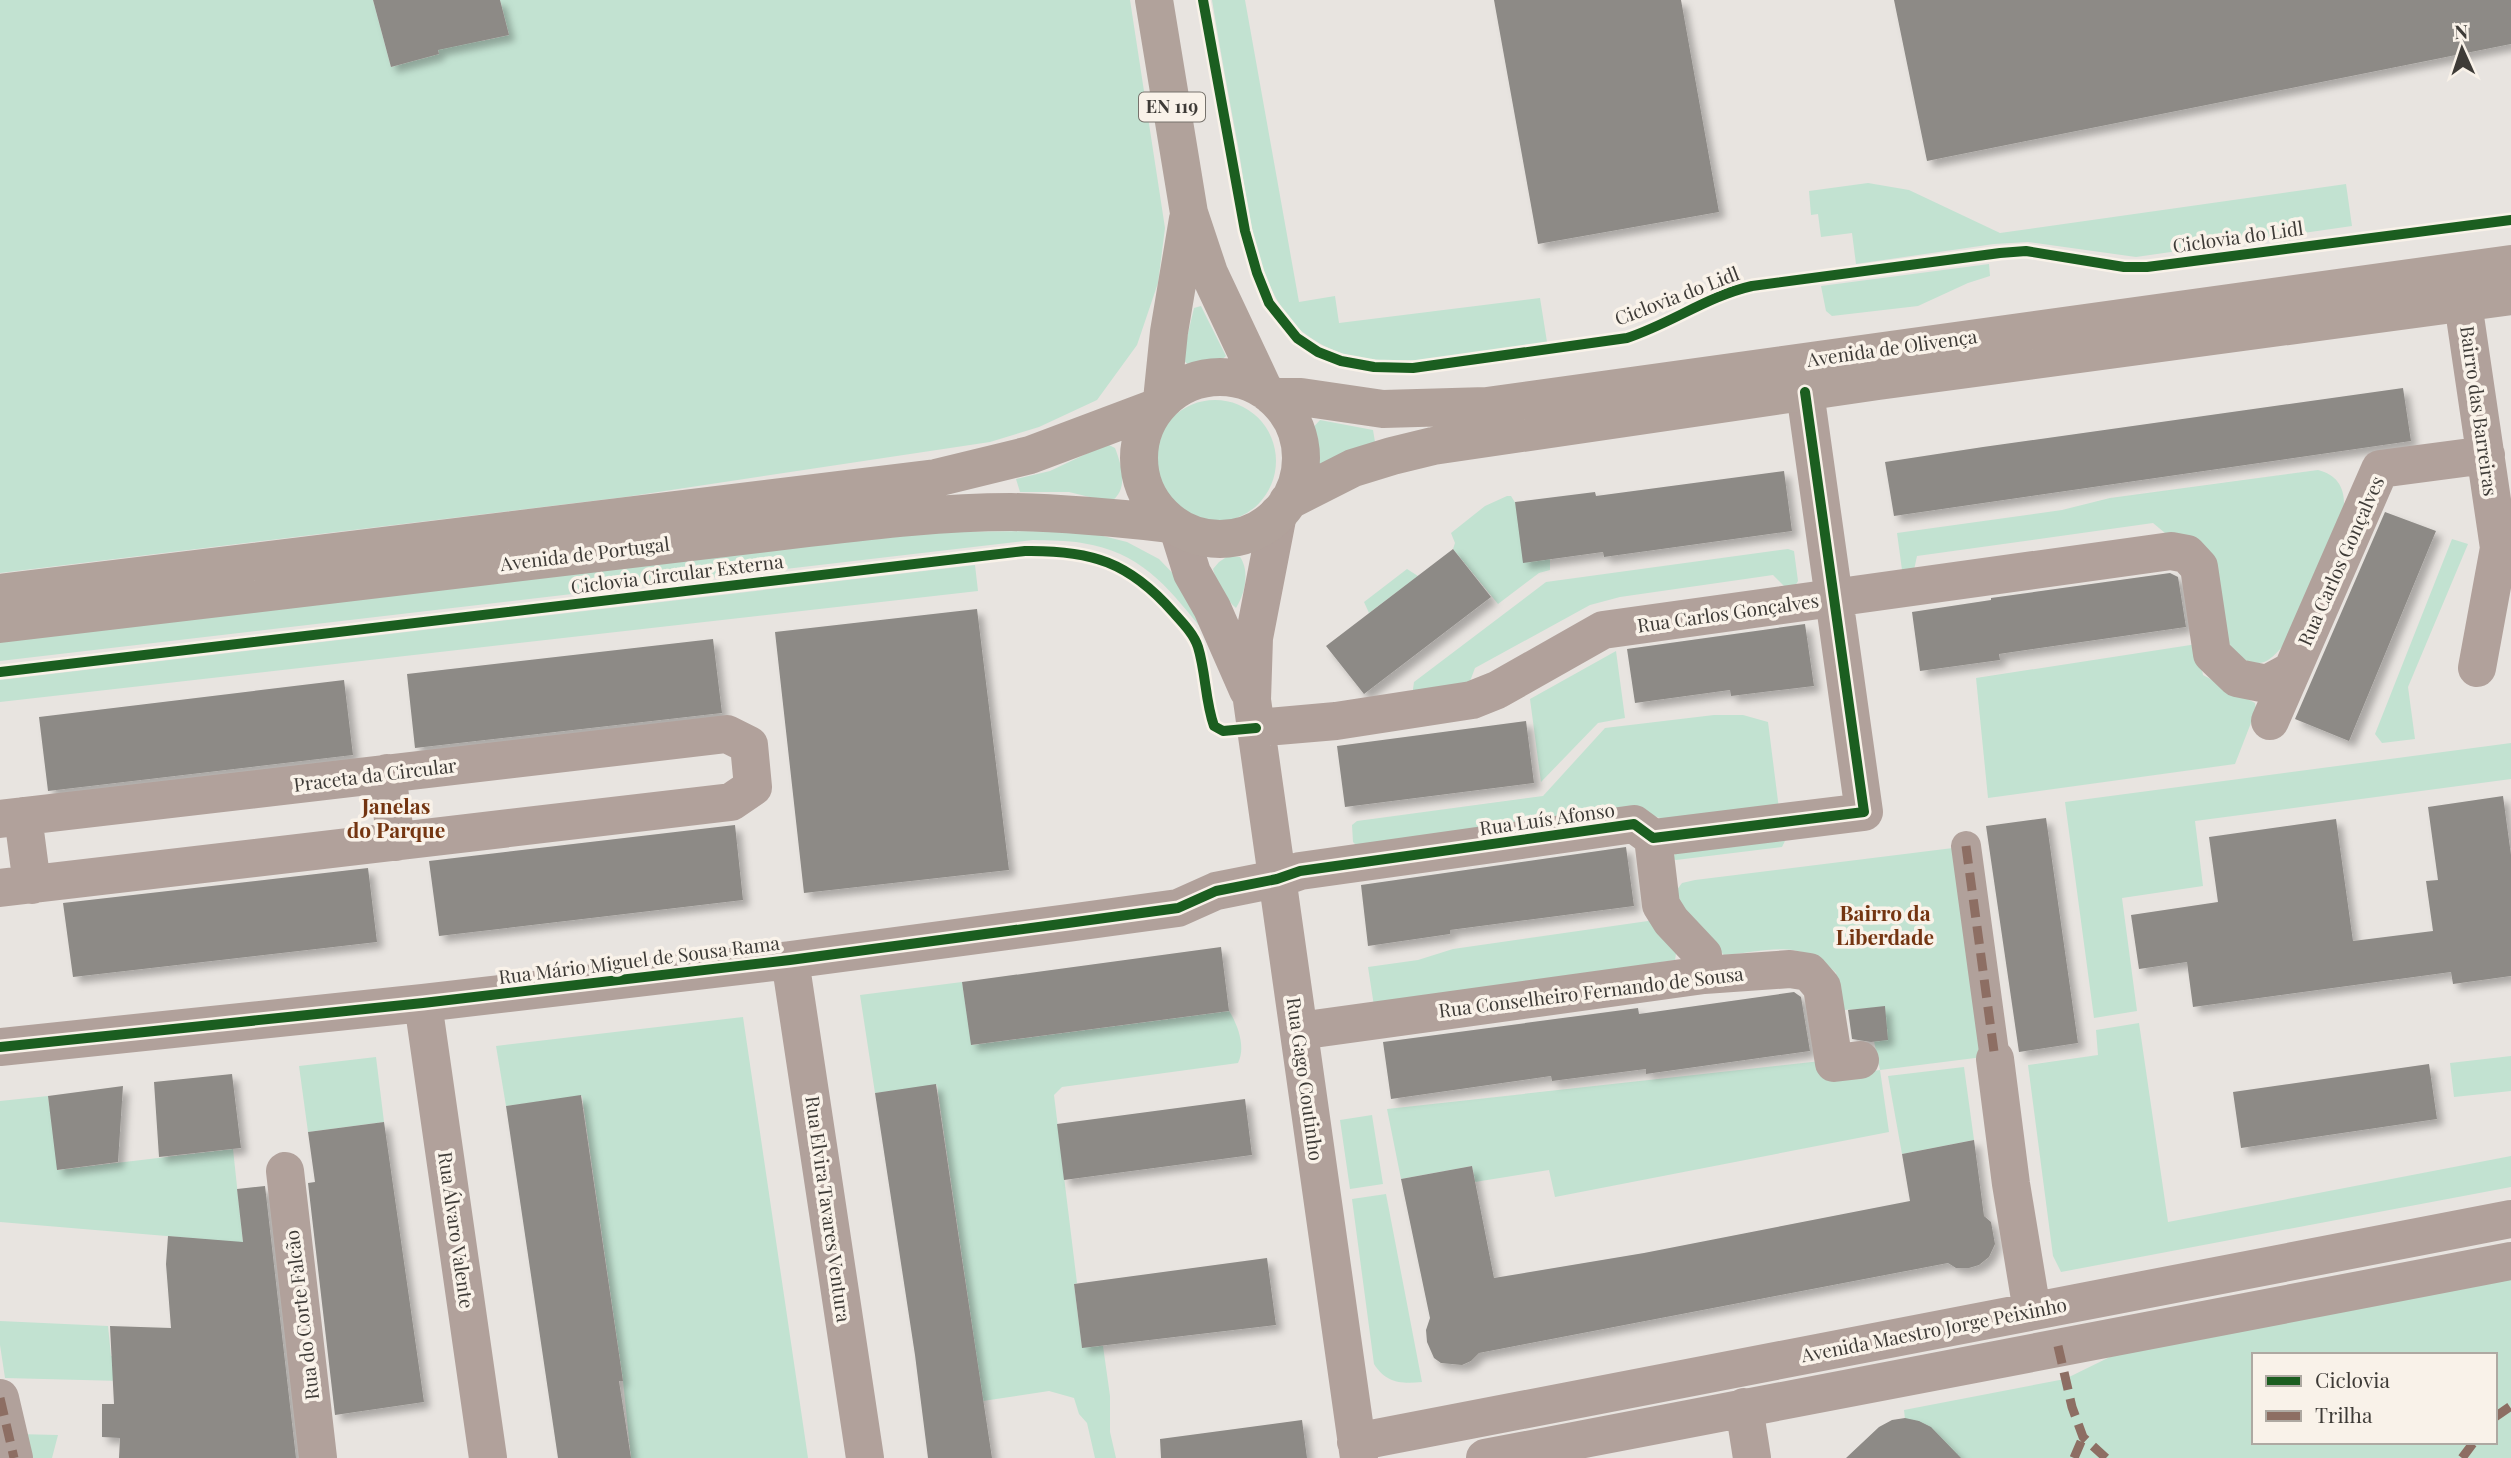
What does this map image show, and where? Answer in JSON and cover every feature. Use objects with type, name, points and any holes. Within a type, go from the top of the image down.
[{"type":"main road","name":"EN 119","points":[[1154,0],[1189,213],[1209,274],[1268,394]]},
{"type":"main road","name":"EN 119","points":[[1159,404],[1189,213]]},
{"type":"main road","name":"Avenida de Olivença","points":[[1268,394],[1382,409],[1487,406],[2511,264]]},
{"type":"main road","name":"Avenida de Olivença","points":[[1283,508],[1353,468],[1433,446],[1805,392],[2511,296]]},
{"type":"main road","points":[[1211,378],[1238,379],[1268,394],[1288,414],[1298,435],[1301,457],[1298,480],[1283,508],[1257,530],[1231,539],[1204,538],[1175,526],[1153,505],[1142,481],[1138,456],[1143,431],[1159,404],[1185,385],[1211,378]]},
{"type":"main road","name":"Avenida de Portugal","points":[[0,593],[913,482],[1030,455],[1159,404]]},
{"type":"main road","name":"Avenida de Portugal","points":[[0,624],[742,535],[942,514],[1086,514],[1175,526]]},
{"type":"street","name":"Bairro das Barreiras","points":[[2463,303],[2486,455],[2505,551],[2477,668]]},
{"type":"street","points":[[1805,392],[1834,598]]},
{"type":"street","name":"Rua Carlos Gonçalves","points":[[2270,721],[2379,469],[2486,455]]},
{"type":"street","name":"Rua Gago Coutinho","points":[[1283,508],[1254,638],[1254,714],[1358,1450]]},
{"type":"street","name":"Rua Gago Coutinho","points":[[1175,526],[1192,573],[1212,608],[1254,714]]},
{"type":"street","name":"Rua Carlos Gonçalves","points":[[1254,714],[1336,721],[1472,700],[1497,690],[1603,630],[2171,551],[2187,554],[2199,567],[2212,654],[2237,678],[2267,684],[2291,671]]},
{"type":"street","name":"Rua Luís Afonso","points":[[1277,879],[1300,871],[1355,862],[1634,824],[1653,838],[1864,812],[1834,598]]},
{"type":"street","name":"Praceta da Circular","points":[[12,818],[727,734],[749,745],[753,787],[731,802],[396,842]]},
{"type":"street","points":[[12,818],[16,886],[396,842],[387,773]]},
{"type":"street","points":[[1653,838],[1661,905],[1671,921],[1703,955],[1704,975]]},
{"type":"street","points":[[1966,846],[2011,1184],[2032,1311]]},
{"type":"street","name":"Rua Mário Miguel de Sousa Rama","points":[[0,1047],[423,1003],[790,960],[1178,908],[1216,891],[1277,879]]},
{"type":"street","name":"Rua Elvira Tavares Ventura","points":[[790,960],[865,1458]]},
{"type":"street","name":"Rua Conselheiro Fernando de Sousa","points":[[1299,1031],[1704,975],[1790,970],[1809,972],[1822,987],[1834,1063],[1860,1059]]},
{"type":"street","name":"Rua Álvaro Valente","points":[[423,1003],[488,1458]]},
{"type":"street","name":"Rua do Corte Falcão","points":[[285,1171],[318,1458]]},
{"type":"street","name":"Avenida Maestro Jorge Peixinho","points":[[1358,1450],[2032,1311],[2511,1219]]},
{"type":"street","name":"Avenida Maestro Jorge Peixinho","points":[[1485,1458],[2511,1261]]},
{"type":"street","points":[[0,1398],[13,1458]]},
{"type":"street","points":[[1744,1407],[1752,1458]]},
{"type":"green space","points":[[0,0],[373,0],[391,67],[439,54],[425,0],[482,41],[509,35],[500,0],[1130,0],[1165,228],[1158,283],[1137,345],[1097,400],[1039,427],[990,442],[625,497],[0,573]]},
{"type":"green space","points":[[1212,0],[1245,0],[1299,302],[1335,296],[1339,323],[1540,298],[1547,342],[1431,359],[1384,360],[1353,356],[1334,350],[1306,335],[1292,322],[1269,283],[1254,238]]},
{"type":"green space","points":[[1868,183],[1909,190],[2000,233],[2346,184],[2352,226],[2136,257],[2028,242],[1994,244],[1856,264],[1852,233],[1821,237],[1818,214],[1811,215],[1809,191]]},
{"type":"green space","points":[[1989,264],[1990,276],[1918,306],[1832,316],[1826,311],[1821,286]]},
{"type":"green space","points":[[1201,306],[1226,356],[1217,364],[1193,369],[1182,359],[1194,308]]},
{"type":"green space","points":[[1215,400],[1238,405],[1258,418],[1271,438],[1276,461],[1271,484],[1258,504],[1238,517],[1215,522],[1192,517],[1172,504],[1159,484],[1154,461],[1159,438],[1172,418],[1192,405]]},
{"type":"green space","points":[[1320,420],[1373,430],[1375,442],[1322,466],[1313,457],[1309,432]]},
{"type":"green space","points":[[1107,444],[1115,448],[1122,478],[1120,491],[1110,502],[1069,492],[1020,492],[1016,479],[1050,471]]},
{"type":"green space","points":[[2318,470],[2330,475],[2338,483],[2343,493],[2344,507],[2283,646],[2263,662],[2237,657],[2165,533],[2153,523],[1917,556],[1914,570],[1902,570],[1897,533],[2062,510],[2110,498]]},
{"type":"green space","points":[[1511,496],[1550,559],[1550,570],[1539,573],[1498,604],[1453,549],[1455,543],[1451,533],[1485,506]]},
{"type":"green space","points":[[1083,531],[1127,542],[1159,559],[1184,585],[1201,628],[1150,573],[1120,554],[1082,543],[1033,540],[0,661],[0,639],[897,532]]},
{"type":"green space","points":[[2452,539],[2468,544],[2408,687],[2415,739],[2382,743],[2375,734]]},
{"type":"green space","points":[[1788,549],[1794,551],[1798,581],[1795,586],[1786,588],[1773,575],[1620,597],[1590,605],[1475,668],[1469,684],[1412,696],[1414,682],[1546,582]]},
{"type":"green space","points":[[1228,556],[1240,557],[1245,569],[1244,589],[1236,608],[1222,590],[1213,569]]},
{"type":"green space","points":[[975,565],[978,591],[0,702],[0,680]]},
{"type":"green space","points":[[1407,569],[1418,576],[1369,613],[1364,602]]},
{"type":"green space","points":[[2197,644],[2203,675],[2255,703],[2256,710],[2235,764],[1988,798],[1976,678]]},
{"type":"green space","points":[[1616,651],[1625,718],[1598,723],[1541,782],[1530,699]]},
{"type":"green space","points":[[1714,715],[1743,715],[1768,722],[1779,809],[1671,822],[1643,812],[1356,845],[1353,842],[1352,825],[1357,821],[1543,796],[1605,728]]},
{"type":"green space","points":[[2511,743],[2511,779],[2195,821],[2203,886],[2122,898],[2137,1011],[2094,1018],[2065,802]]},
{"type":"green space","points":[[1785,841],[1782,847],[1673,859],[1677,847]]},
{"type":"green space","points":[[1953,848],[1983,1057],[1880,1070],[1874,1041],[1884,1007],[1844,1010],[1836,973],[1809,955],[1783,949],[1724,955],[1683,917],[1676,891],[1682,883]]},
{"type":"green space","points":[[1655,920],[1677,948],[1675,960],[1374,1006],[1368,967],[1418,960],[1453,949]]},
{"type":"green space","points":[[962,982],[972,1045],[1229,1011],[1238,1029],[1241,1050],[1238,1063],[1062,1087],[1054,1095],[1082,1347],[1103,1346],[1110,1396],[1110,1432],[1116,1458],[1095,1458],[1087,1423],[1079,1414],[1074,1398],[1049,1391],[983,1401],[937,1085],[875,1093],[860,995]]},
{"type":"green space","points":[[743,1017],[808,1458],[631,1458],[623,1381],[582,1096],[506,1106],[496,1046]]},
{"type":"green space","points":[[2139,1023],[2168,1222],[2511,1156],[2511,1187],[2061,1272],[2053,1256],[2028,1065],[2098,1055],[2096,1030]]},
{"type":"green space","points":[[2511,1056],[2511,1091],[2454,1097],[2450,1063]]},
{"type":"green space","points":[[376,1057],[384,1122],[308,1132],[299,1066]]},
{"type":"green space","points":[[1821,1061],[1825,1078],[1880,1070],[1889,1132],[1555,1197],[1549,1170],[1475,1182],[1472,1166],[1401,1179],[1387,1109]]},
{"type":"green space","points":[[1964,1067],[1974,1140],[1902,1154],[1888,1076]]},
{"type":"green space","points":[[48,1096],[58,1170],[233,1149],[266,1458],[233,1440],[202,1239],[0,1222],[0,1101]]},
{"type":"green space","points":[[1372,1115],[1383,1184],[1350,1189],[1340,1120]]},
{"type":"green space","points":[[1386,1194],[1422,1382],[1407,1383],[1389,1379],[1374,1364],[1352,1199]]},
{"type":"green space","points":[[2511,1278],[2511,1458],[1948,1458],[1943,1442],[1934,1431],[1905,1419],[1904,1410],[2065,1379],[2116,1354]]},
{"type":"green space","points":[[0,1321],[108,1326],[111,1356],[195,1357],[199,1383],[5,1378]]},
{"type":"green space","points":[[16,1434],[58,1435],[52,1458],[22,1458]]},
{"type":"building","points":[[373,0],[500,0],[509,35],[438,50],[439,54],[391,67]]},
{"type":"building","points":[[1494,0],[1681,0],[1719,212],[1538,244]]},
{"type":"building","points":[[1894,0],[2511,0],[2511,44],[1927,161]]},
{"type":"building","points":[[2403,388],[2411,441],[1894,516],[1885,462]]},
{"type":"building","points":[[1784,471],[1792,531],[1604,557],[1603,552],[1523,563],[1515,502],[1595,492],[1596,496]]},
{"type":"building","points":[[2385,512],[2436,531],[2349,741],[2295,719]]},
{"type":"building","points":[[1453,549],[1491,597],[1364,694],[1326,646]]},
{"type":"building","points":[[2170,573],[2178,577],[2186,627],[1999,654],[2000,660],[1920,671],[1912,612]]},
{"type":"building","points":[[977,609],[1009,870],[804,893],[775,632]]},
{"type":"building","points":[[1805,624],[1814,686],[1731,696],[1730,690],[1635,703],[1627,649]]},
{"type":"building","points":[[713,639],[722,713],[415,748],[407,674]]},
{"type":"building","points":[[344,680],[353,755],[48,791],[39,717]]},
{"type":"building","points":[[1526,721],[1534,783],[1345,807],[1337,746]]},
{"type":"building","points":[[2503,796],[2511,855],[2511,976],[2453,984],[2451,972],[2193,1007],[2187,962],[2139,969],[2131,915],[2218,902],[2209,837],[2336,819],[2353,941],[2433,931],[2426,881],[2438,880],[2428,807]]},
{"type":"building","points":[[2046,818],[2078,1043],[2019,1052],[1986,826]]},
{"type":"building","points":[[735,825],[743,900],[439,936],[429,861]]},
{"type":"building","points":[[1626,847],[1634,906],[1450,930],[1450,934],[1368,946],[1361,885]]},
{"type":"building","points":[[368,868],[377,942],[73,977],[63,903]]},
{"type":"building","points":[[1221,947],[1229,1011],[971,1045],[962,982]]},
{"type":"building","points":[[1794,992],[1801,997],[1810,1051],[1646,1074],[1646,1069],[1552,1081],[1551,1076],[1391,1099],[1383,1042],[1638,1008],[1639,1014]]},
{"type":"building","points":[[1885,1006],[1888,1040],[1871,1042],[1852,1039],[1848,1010]]},
{"type":"building","points":[[2429,1064],[2437,1119],[2241,1148],[2233,1092]]},
{"type":"building","points":[[232,1074],[241,1148],[159,1157],[154,1082]]},
{"type":"building","points":[[936,1084],[992,1458],[928,1458],[875,1093]]},
{"type":"building","points":[[123,1086],[118,1162],[57,1170],[48,1096]]},
{"type":"building","points":[[581,1095],[623,1381],[619,1381],[631,1458],[558,1458],[506,1106]]},
{"type":"building","points":[[1245,1099],[1252,1155],[1064,1180],[1057,1124]]},
{"type":"building","points":[[384,1122],[424,1402],[335,1415],[308,1183],[315,1182],[308,1132]]},
{"type":"building","points":[[1974,1140],[1984,1216],[1991,1222],[1995,1244],[1989,1257],[1979,1265],[1956,1268],[1948,1263],[1479,1353],[1462,1365],[1441,1363],[1434,1358],[1427,1342],[1426,1330],[1430,1318],[1401,1179],[1472,1166],[1494,1278],[1644,1253],[1910,1201],[1902,1154]]},
{"type":"building","points":[[265,1186],[296,1458],[119,1458],[120,1438],[102,1437],[102,1404],[114,1404],[110,1326],[171,1328],[166,1264],[168,1236],[243,1242],[237,1189]]},
{"type":"building","points":[[1267,1258],[1276,1325],[1082,1348],[1074,1284]]},
{"type":"building","points":[[1905,1418],[1931,1427],[1961,1458],[1846,1458],[1879,1427],[1892,1420]]},
{"type":"building","points":[[1302,1420],[1307,1458],[1161,1458],[1160,1439]]},
{"type":"marked path","points":[[1966,846],[1995,1059]]},
{"type":"marked path","points":[[2058,1346],[2072,1407],[2083,1437],[2106,1458]]},
{"type":"marked path","points":[[0,1398],[14,1458]]},
{"type":"marked path","points":[[2497,1416],[2511,1406]]},
{"type":"marked path","points":[[2074,1458],[2083,1437]]},
{"type":"marked path","points":[[2462,1458],[2472,1444]]},
{"type":"cycle path","name":"Ciclovia do Lidl","points":[[1203,0],[1245,231],[1269,303],[1297,338],[1318,352],[1341,361],[1374,367],[1413,368],[1627,338],[1720,296],[1752,286],[2000,253],[2026,251],[2124,267],[2147,267],[2511,220]]},
{"type":"cycle path","points":[[0,1047],[423,1003],[790,960],[1178,908],[1216,891],[1277,879],[1300,871],[1634,824],[1653,838],[1864,812],[1805,392]]},
{"type":"cycle path","name":"Ciclovia Circular Externa","points":[[0,672],[1025,551],[1049,551],[1107,562],[1141,581],[1173,612],[1196,642],[1214,726],[1223,731],[1256,728]]},
{"type":"district","name":"Janelas do Parque","points":[[396,819]]},
{"type":"district","name":"Bairro da Liberdade","points":[[1885,926]]}]
